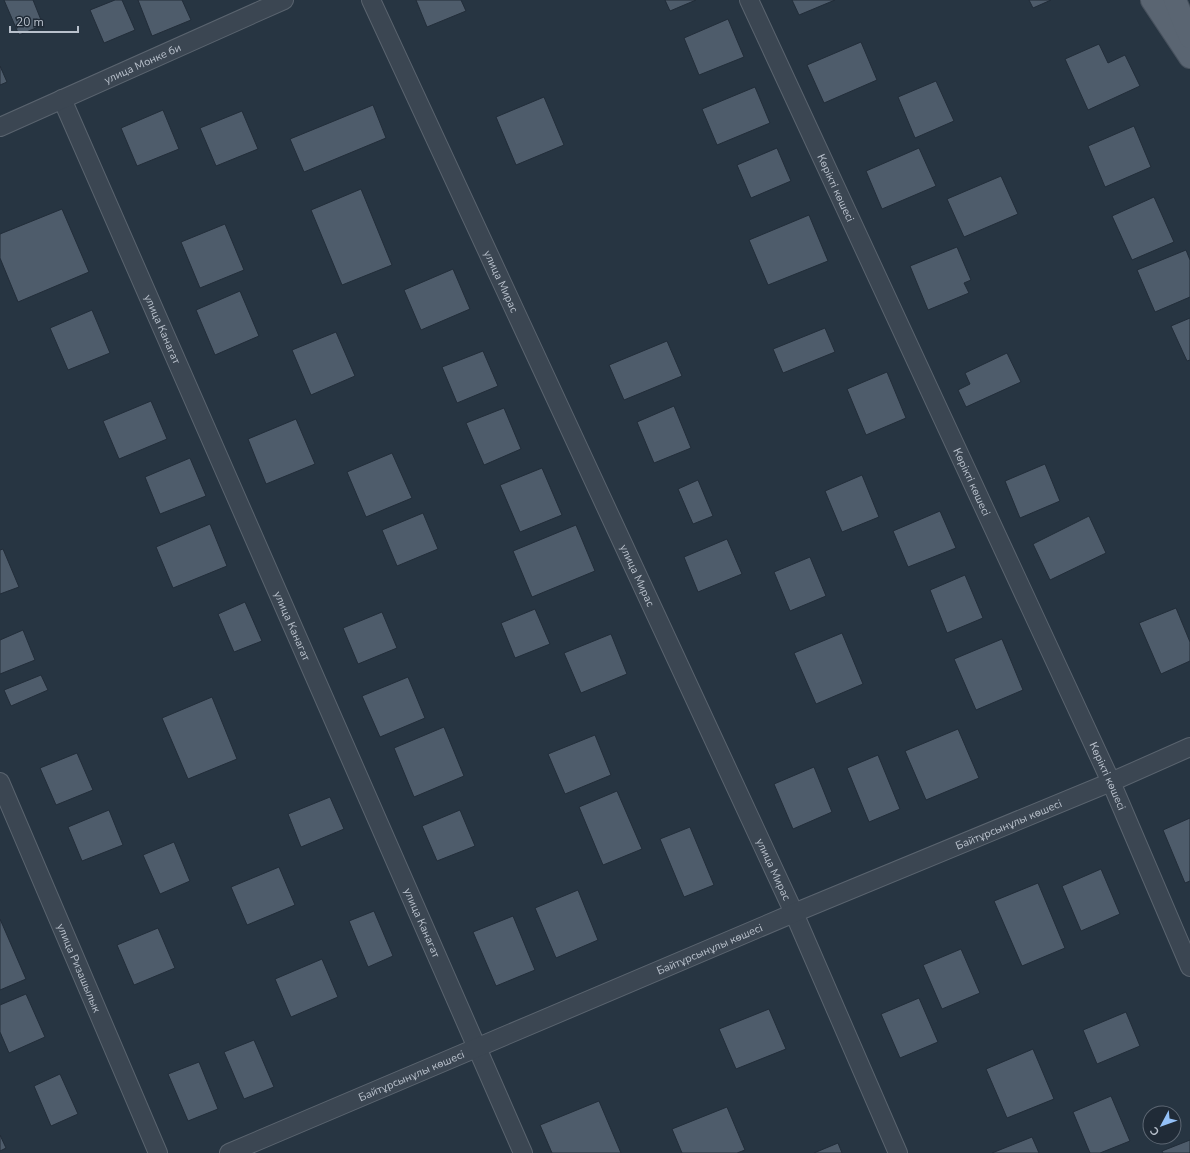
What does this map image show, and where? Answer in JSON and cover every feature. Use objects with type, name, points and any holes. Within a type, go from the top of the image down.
[{"type":"main road","points":[[1152,0],[1190,57]]},
{"type":"main road","points":[[1175,0],[1190,36]]},
{"type":"street","name":"улица Монке би","points":[[0,127],[284,0]]},
{"type":"street","name":"улица Мирас","points":[[371,0],[794,913],[898,1153]]},
{"type":"street","name":"Көрікті көшесі","points":[[749,0],[1111,782],[1190,967]]},
{"type":"street","name":"улица Канагат","points":[[62,99],[523,1153]]},
{"type":"street","name":"Байтұрсынұлы көшесі","points":[[229,1153],[794,913],[1111,782],[1190,747]]},
{"type":"street","name":"улица Ризашылык","points":[[0,782],[158,1153]]},
{"type":"building","points":[[4,0],[33,0],[43,25],[19,35]]},
{"type":"building","points":[[115,0],[122,0],[135,30],[104,43],[90,10]]},
{"type":"building","points":[[138,0],[182,0],[191,20],[152,36]]},
{"type":"building","points":[[416,0],[461,0],[466,11],[427,27]]},
{"type":"building","points":[[665,0],[696,0],[670,11]]},
{"type":"building","points":[[792,0],[835,0],[799,15]]},
{"type":"building","points":[[1029,0],[1051,0],[1033,8]]},
{"type":"building","points":[[728,19],[744,57],[699,75],[684,38]]},
{"type":"building","points":[[861,42],[877,80],[824,103],[807,65]]},
{"type":"building","points":[[1099,44],[1108,63],[1125,55],[1140,86],[1088,110],[1065,59]]},
{"type":"building","points":[[0,66],[7,82],[0,85]]},
{"type":"building","points":[[936,81],[954,121],[915,138],[898,97]]},
{"type":"building","points":[[755,87],[770,123],[717,145],[702,109]]},
{"type":"building","points":[[544,97],[564,145],[516,165],[496,117]]},
{"type":"building","points":[[373,105],[386,138],[304,172],[290,139]]},
{"type":"building","points":[[163,110],[179,149],[137,166],[121,128]]},
{"type":"building","points":[[242,111],[258,149],[216,166],[200,128]]},
{"type":"building","points":[[1134,126],[1151,167],[1105,187],[1088,146]]},
{"type":"building","points":[[777,148],[791,181],[751,198],[737,165]]},
{"type":"building","points":[[919,148],[936,186],[882,209],[866,171]]},
{"type":"building","points":[[1001,176],[1018,214],[964,237],[947,199]]},
{"type":"building","points":[[361,189],[392,265],[342,285],[311,210]]},
{"type":"building","points":[[1154,197],[1174,242],[1132,260],[1112,216]]},
{"type":"building","points":[[62,209],[89,272],[18,302],[0,258],[0,234]]},
{"type":"building","points":[[809,215],[828,261],[768,285],[749,240]]},
{"type":"building","points":[[225,224],[244,270],[200,288],[181,242]]},
{"type":"building","points":[[957,247],[971,280],[964,283],[969,293],[928,310],[910,266]]},
{"type":"building","points":[[1186,250],[1190,260],[1190,297],[1155,312],[1137,270]]},
{"type":"building","points":[[453,269],[470,309],[421,330],[404,290]]},
{"type":"building","points":[[240,291],[259,336],[215,355],[196,310]]},
{"type":"building","points":[[92,310],[110,353],[68,370],[50,328]]},
{"type":"building","points":[[1190,318],[1190,360],[1187,361],[1171,326]]},
{"type":"building","points":[[825,328],[835,352],[783,373],[773,349]]},
{"type":"building","points":[[336,332],[355,376],[311,395],[292,350]]},
{"type":"building","points":[[667,341],[682,376],[624,400],[609,365]]},
{"type":"building","points":[[483,351],[498,386],[457,403],[442,367]]},
{"type":"building","points":[[1007,353],[1021,382],[966,407],[958,390],[970,384],[965,373]]},
{"type":"building","points":[[887,372],[906,418],[866,435],[847,389]]},
{"type":"building","points":[[151,401],[167,439],[119,459],[103,421]]},
{"type":"building","points":[[674,406],[691,448],[654,463],[637,422]]},
{"type":"building","points":[[504,408],[521,449],[484,465],[466,423]]},
{"type":"building","points":[[296,419],[315,464],[266,484],[248,439]]},
{"type":"building","points":[[392,453],[412,498],[366,517],[347,472]]},
{"type":"building","points":[[190,458],[206,496],[160,514],[145,477]]},
{"type":"building","points":[[1045,464],[1060,501],[1020,518],[1005,481]]},
{"type":"building","points":[[542,468],[562,515],[520,532],[500,485]]},
{"type":"building","points":[[862,475],[879,517],[842,532],[825,491]]},
{"type":"building","points":[[698,480],[713,516],[693,524],[678,489]]},
{"type":"building","points":[[940,511],[956,548],[908,567],[893,531]]},
{"type":"building","points":[[423,513],[438,549],[397,566],[382,530]]},
{"type":"building","points":[[1089,516],[1106,553],[1050,580],[1033,544]]},
{"type":"building","points":[[210,524],[227,566],[173,588],[156,547]]},
{"type":"building","points":[[576,525],[595,571],[532,597],[513,551]]},
{"type":"building","points":[[727,539],[742,574],[698,592],[684,557]]},
{"type":"building","points":[[3,549],[19,587],[0,594],[0,550]]},
{"type":"building","points":[[810,557],[826,596],[790,611],[774,572]]},
{"type":"building","points":[[965,575],[983,618],[947,633],[930,590]]},
{"type":"building","points":[[245,602],[262,641],[234,652],[218,614]]},
{"type":"building","points":[[1176,608],[1190,642],[1190,661],[1161,674],[1139,623]]},
{"type":"building","points":[[535,609],[550,644],[515,658],[501,623]]},
{"type":"building","points":[[382,612],[397,648],[358,664],[343,628]]},
{"type":"building","points":[[23,630],[35,660],[0,674],[0,640]]},
{"type":"building","points":[[842,633],[863,684],[816,704],[794,653]]},
{"type":"building","points":[[611,634],[627,674],[581,693],[564,653]]},
{"type":"building","points":[[1002,639],[1023,690],[976,710],[954,659]]},
{"type":"building","points":[[41,675],[48,690],[11,706],[4,690]]},
{"type":"building","points":[[408,677],[425,718],[380,737],[362,696]]},
{"type":"building","points":[[212,697],[237,759],[188,779],[162,718]]},
{"type":"building","points":[[444,727],[464,776],[414,797],[394,748]]},
{"type":"building","points":[[958,729],[979,778],[926,800],[905,751]]},
{"type":"building","points":[[595,735],[611,775],[565,794],[548,754]]},
{"type":"building","points":[[77,753],[93,790],[56,805],[40,768]]},
{"type":"building","points":[[878,755],[900,809],[869,822],[847,768]]},
{"type":"building","points":[[814,767],[832,812],[793,829],[774,784]]},
{"type":"building","points":[[617,791],[642,849],[603,865],[579,807]]},
{"type":"building","points":[[330,797],[344,829],[301,847],[288,814]]},
{"type":"building","points":[[109,810],[123,845],[82,861],[68,827]]},
{"type":"building","points":[[460,810],[475,846],[437,861],[422,826]]},
{"type":"building","points":[[1190,818],[1190,881],[1185,883],[1163,830]]},
{"type":"building","points":[[690,827],[714,885],[684,897],[660,839]]},
{"type":"building","points":[[174,842],[190,881],[160,894],[143,855]]},
{"type":"building","points":[[279,867],[295,905],[247,925],[231,887]]},
{"type":"building","points":[[1101,869],[1120,914],[1081,931],[1062,886]]},
{"type":"building","points":[[1038,883],[1065,948],[1022,966],[994,901]]},
{"type":"building","points":[[578,890],[598,940],[556,958],[535,908]]},
{"type":"building","points":[[374,911],[393,956],[368,967],[349,921]]},
{"type":"building","points":[[513,916],[535,970],[496,986],[473,932]]},
{"type":"building","points":[[0,919],[26,979],[0,990]]},
{"type":"building","points":[[158,928],[175,968],[134,985],[117,945]]},
{"type":"building","points":[[961,949],[980,993],[942,1009],[923,965]]},
{"type":"building","points":[[322,959],[338,997],[291,1017],[275,979]]},
{"type":"building","points":[[26,994],[45,1037],[9,1053],[0,1032],[0,1005]]},
{"type":"building","points":[[919,998],[938,1042],[900,1058],[881,1014]]},
{"type":"building","points":[[769,1009],[786,1049],[736,1069],[719,1029]]},
{"type":"building","points":[[1126,1012],[1140,1046],[1097,1064],[1083,1030]]},
{"type":"building","points":[[254,1040],[274,1087],[244,1099],[224,1052]]},
{"type":"building","points":[[1033,1049],[1054,1099],[1007,1118],[986,1069]]},
{"type":"building","points":[[199,1062],[218,1109],[188,1121],[168,1074]]},
{"type":"building","points":[[60,1074],[78,1114],[51,1126],[34,1086]]},
{"type":"building","points":[[1111,1096],[1130,1141],[1100,1153],[1090,1153],[1073,1112]]},
{"type":"building","points":[[599,1101],[621,1153],[552,1153],[540,1125]]},
{"type":"building","points":[[727,1107],[745,1150],[737,1153],[682,1153],[672,1129]]},
{"type":"building","points":[[0,1135],[6,1148],[0,1151]]},
{"type":"building","points":[[1032,1137],[1039,1153],[992,1153]]},
{"type":"building","points":[[1190,1140],[1190,1153],[1163,1153],[1162,1151],[1177,1145],[1182,1145],[1182,1143]]},
{"type":"building","points":[[838,1143],[842,1153],[814,1153]]}]
